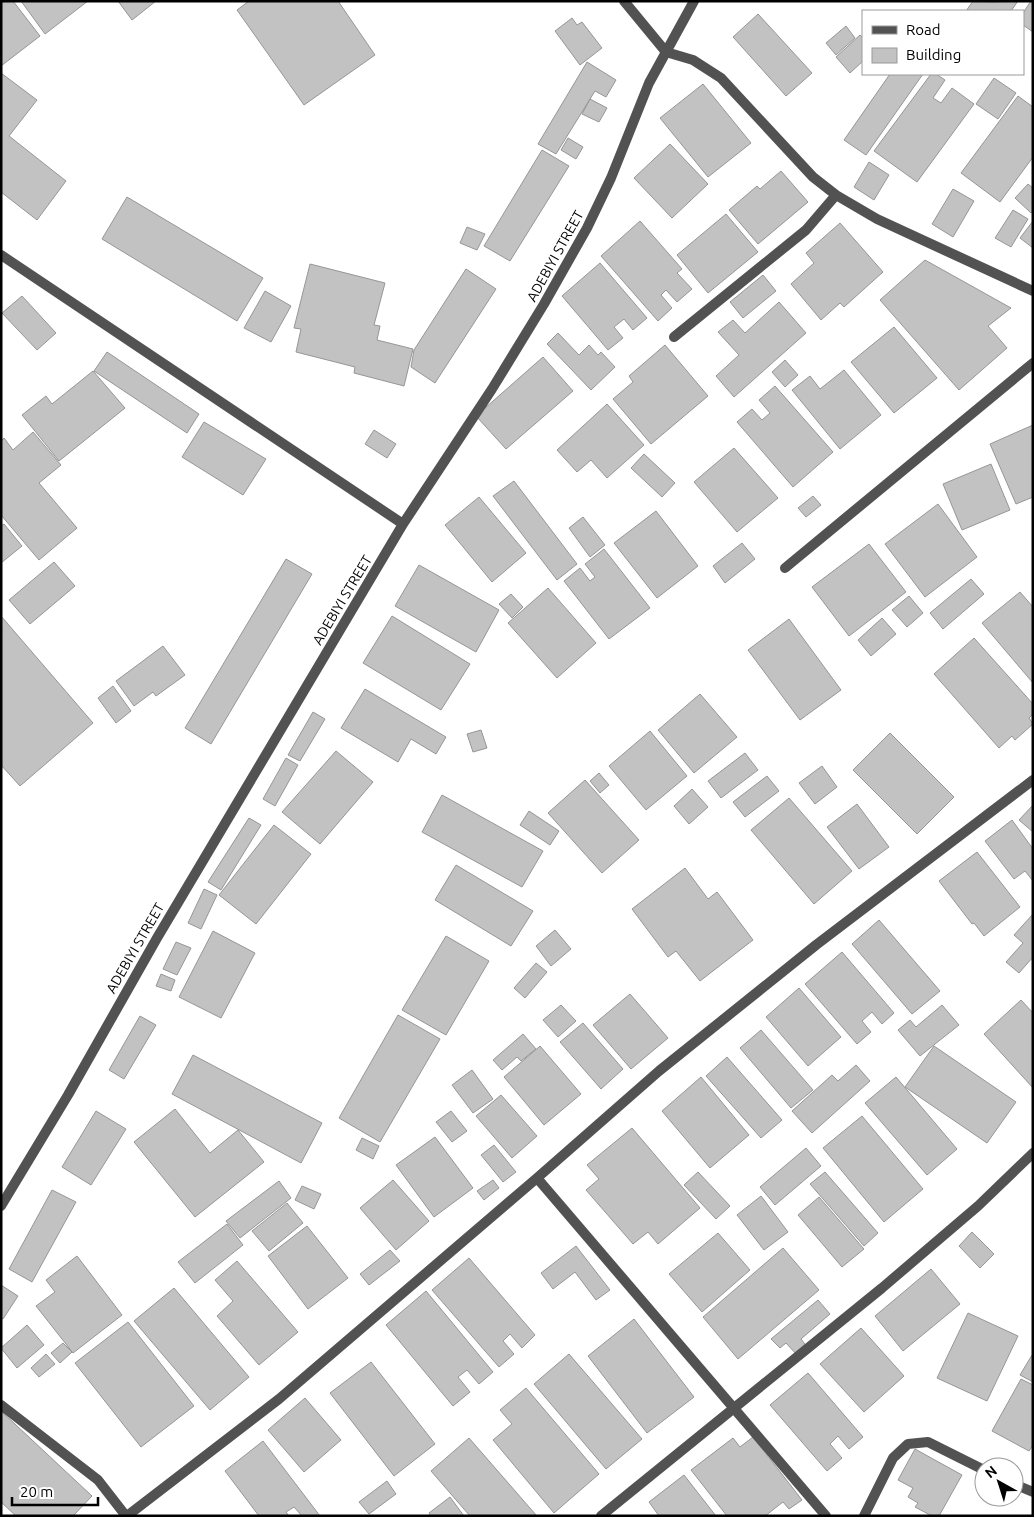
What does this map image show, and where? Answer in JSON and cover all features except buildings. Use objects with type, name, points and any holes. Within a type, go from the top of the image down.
[{"type":"street","points":[[624,1],[666,52],[693,60],[720,78],[813,177],[836,195],[877,219],[1033,291]]},
{"type":"street","name":"ADEBIYI STREET","points":[[1,1206],[68,1095],[162,929],[403,524],[492,389],[544,304],[582,237],[611,178],[648,84],[694,1]]},
{"type":"street","points":[[674,337],[806,230],[836,195]]},
{"type":"street","points":[[1,255],[403,524]]},
{"type":"street","points":[[786,568],[1033,363]]},
{"type":"street","points":[[1,1405],[98,1480],[127,1516],[279,1399],[667,1065],[816,945],[1033,780]]},
{"type":"street","points":[[600,1516],[897,1276],[978,1206],[1033,1153]]},
{"type":"street","points":[[537,1178],[826,1516]]},
{"type":"street","points":[[864,1516],[893,1458],[908,1444],[928,1442],[974,1465]]}]
